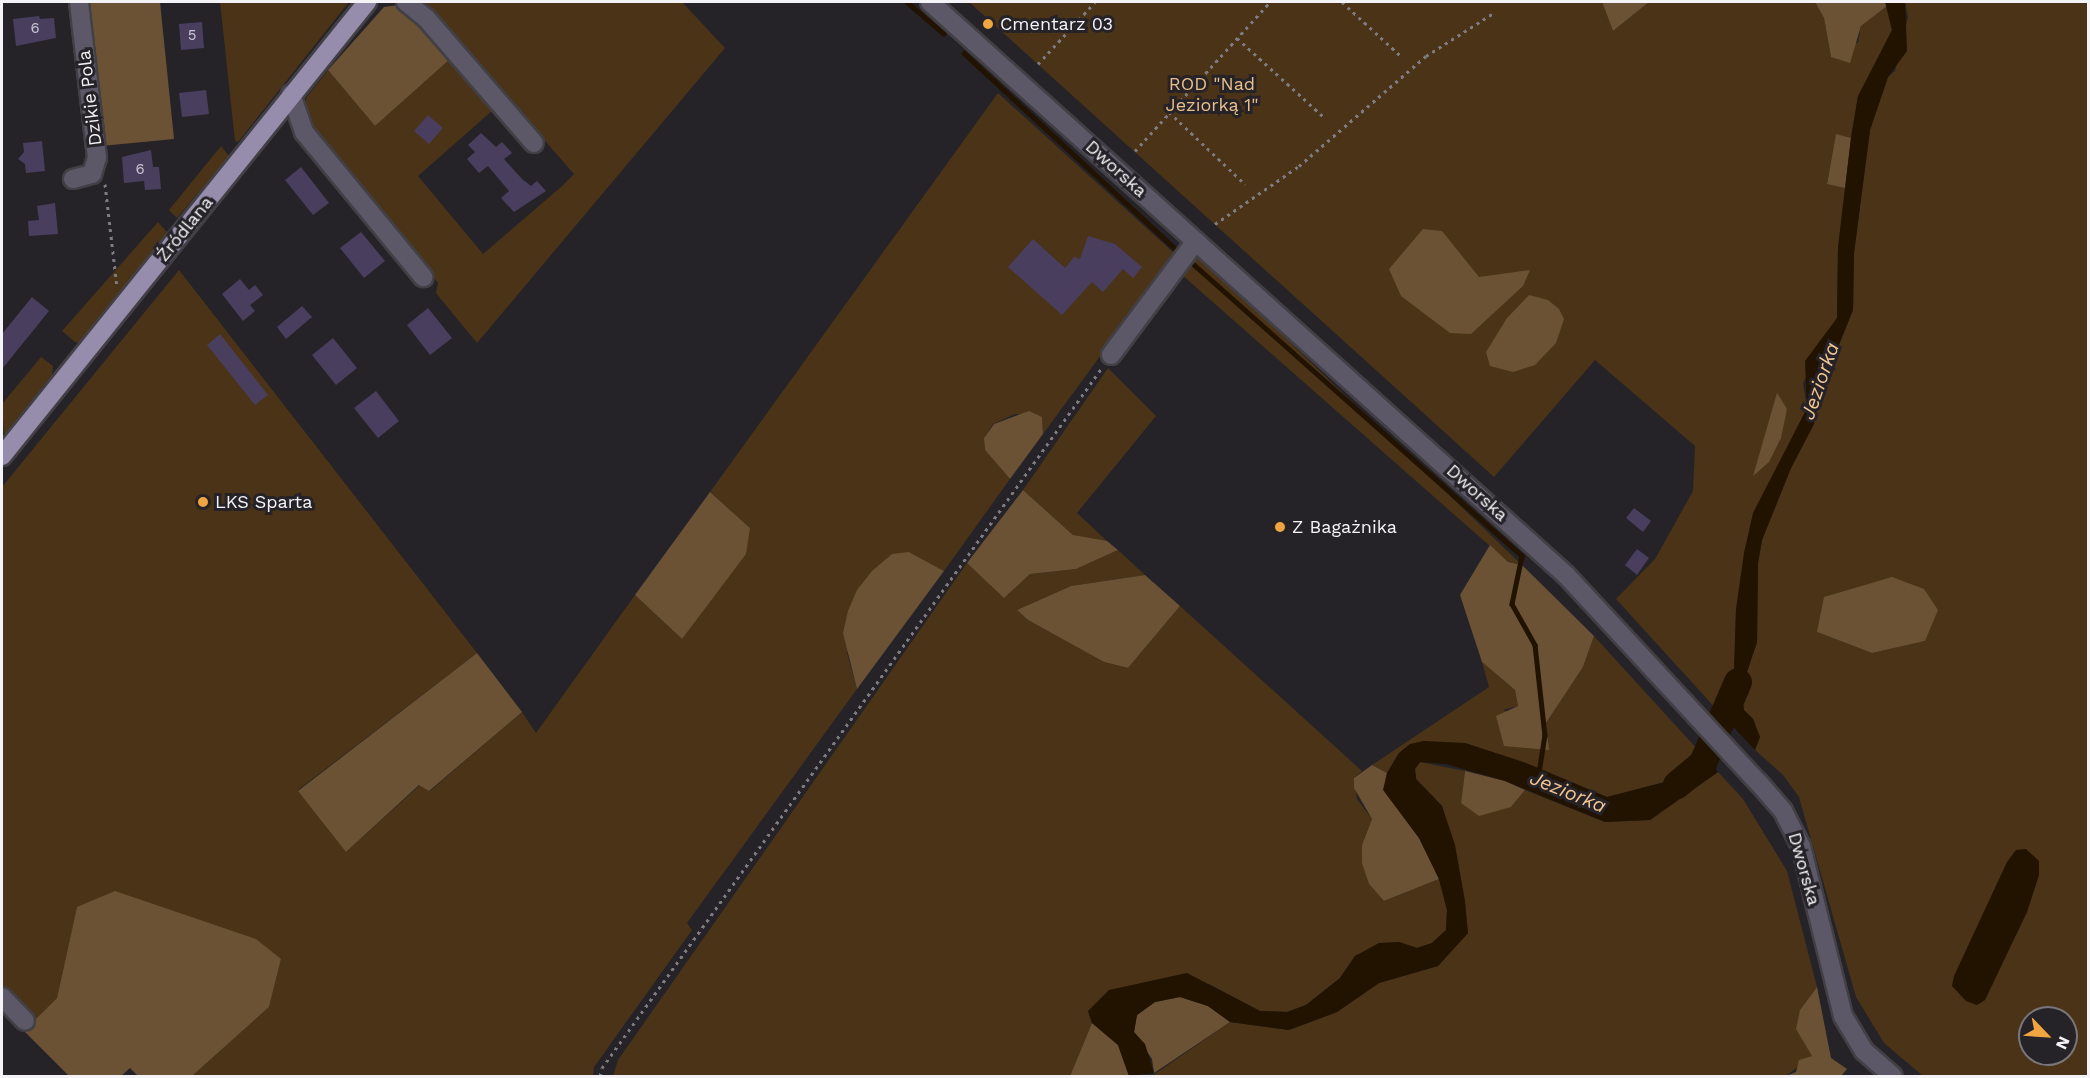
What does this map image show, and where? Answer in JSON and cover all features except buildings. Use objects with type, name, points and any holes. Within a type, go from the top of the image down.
[{"type":"main road","name":"Źródlana","points":[[2,456],[367,2]]},
{"type":"street","name":"Dzikie Pola","points":[[73,179],[86,177],[95,167],[79,2]]},
{"type":"street","points":[[406,2],[426,18],[534,142]]},
{"type":"street","name":"Dworska","points":[[930,2],[1541,552],[1671,687],[1758,782],[1794,829],[1843,1016],[1872,1071],[1893,1077]]},
{"type":"street","points":[[291,94],[304,132],[423,277]]},
{"type":"street","points":[[1111,355],[1196,241]]},
{"type":"street","points":[[2,998],[25,1021]]},
{"type":"path","points":[[1038,64],[1095,2]]},
{"type":"path","points":[[1134,151],[1270,2]]},
{"type":"path","points":[[1342,2],[1401,56]]},
{"type":"path","points":[[1215,224],[1299,166],[1426,56],[1495,12]]},
{"type":"path","points":[[1237,38],[1325,118]]},
{"type":"path","points":[[1170,112],[1245,184]]},
{"type":"path","points":[[95,167],[104,166],[118,298]]},
{"type":"path","points":[[600,1077],[602,1068],[1111,355]]},
{"type":"green space","points":[[220,2],[349,2],[238,142],[235,141]]},
{"type":"green space","points":[[423,2],[682,2],[725,48],[477,343],[436,293],[438,283],[308,125],[305,111],[306,98],[328,70],[375,126],[449,60],[493,110],[418,176],[483,254],[561,187],[574,174]]},
{"type":"green space","name":"ROD \"Nad Jeziorką 1\"","points":[[969,2],[1602,2],[1613,31],[1649,2],[1815,2],[1824,18],[1831,57],[1858,42],[1861,26],[1887,6],[1892,30],[1889,43],[1858,96],[1851,138],[1836,135],[1827,183],[1845,188],[1838,248],[1837,318],[1803,383],[1807,408],[1736,609],[1734,672],[1719,712],[1616,599],[1655,559],[1693,491],[1695,446],[1595,360],[1494,477]]},
{"type":"green space","points":[[1905,2],[2088,2],[2088,1076],[1923,1076],[1884,1043],[1856,997],[1799,797],[1783,775],[1755,750],[1760,737],[1753,719],[1744,710],[1741,690],[1757,642],[1758,563],[1762,540],[1791,468],[1814,424],[1817,399],[1853,310],[1854,253],[1870,130],[1888,77],[1895,71],[1908,17]],"holes":[[[1817,632],[1925,641],[1872,653]]]},
{"type":"green space","points":[[998,93],[1175,254],[1043,434],[1042,417],[1015,414],[993,424],[984,438],[985,450],[1010,479],[944,571],[909,552],[847,653],[857,689],[687,923],[692,930],[594,1067],[593,1076],[192,1076],[269,1007],[281,959],[77,908],[57,998],[35,1021],[2,987],[2,487],[179,270],[477,653],[298,790],[346,852],[420,785],[430,791],[522,712],[536,733],[635,595],[682,639],[750,528],[710,492]]},
{"type":"green space","points":[[221,146],[229,156],[177,218],[169,210]]},
{"type":"green space","points":[[158,222],[168,233],[79,343],[75,342],[62,331]]},
{"type":"green space","points":[[1196,256],[1202,258],[1522,565],[1508,562],[1181,274]]},
{"type":"green space","points":[[41,357],[53,366],[52,375],[4,435],[2,404]]},
{"type":"green space","points":[[1108,368],[1156,416],[1077,513],[1107,541],[1093,541],[1073,535],[1023,490]]},
{"type":"green space","points":[[1118,550],[1145,575],[1071,586],[1017,610],[1028,620],[1104,662],[1128,668],[1180,606],[1362,771],[1354,778],[1357,799],[1372,819],[1362,845],[1369,884],[1384,901],[1439,879],[1447,910],[1446,930],[1432,943],[1417,948],[1399,942],[1355,956],[1340,978],[1306,1005],[1287,1012],[1260,1011],[1209,984],[1088,1011],[1092,1023],[1070,1076],[613,1076],[618,1060],[967,563],[1004,597],[1030,574],[1076,569]]},
{"type":"green space","points":[[1594,636],[1699,751],[1665,782],[1607,797],[1526,763],[1465,743],[1399,753],[1387,773],[1372,765],[1489,687],[1482,662],[1515,690],[1518,706],[1503,710],[1546,723],[1583,667]]},
{"type":"green space","points":[[1420,762],[1465,771],[1461,803],[1511,807],[1525,790],[1605,822],[1650,820],[1718,772],[1743,799],[1787,871],[1817,987],[1800,1010],[1812,1056],[1786,1076],[1152,1076],[1230,1022],[1289,1030],[1337,1012],[1379,983],[1438,966],[1468,933],[1442,806],[1416,779],[1415,769]]},
{"type":"shaded area","points":[[86,2],[160,2],[174,139],[101,146]]},
{"type":"shaded area","points":[[1602,2],[1649,2],[1613,31]]},
{"type":"shaded area","points":[[1815,2],[1885,2],[1887,6],[1861,26],[1850,63],[1831,57],[1824,18]]},
{"type":"shaded area","points":[[399,5],[449,60],[375,126],[328,70],[384,7]]},
{"type":"shaded area","points":[[1836,134],[1851,138],[1845,188],[1827,184]]},
{"type":"shaded area","points":[[1423,229],[1442,231],[1479,277],[1530,270],[1523,286],[1471,334],[1450,333],[1401,296],[1389,269]]},
{"type":"shaded area","points":[[1529,295],[1548,300],[1559,309],[1564,319],[1556,343],[1535,365],[1513,372],[1490,366],[1486,352],[1507,318]]},
{"type":"shaded area","points":[[1777,393],[1787,409],[1781,438],[1769,462],[1753,476]]},
{"type":"shaded area","points":[[1029,411],[1042,417],[1043,434],[1010,479],[985,450],[984,438],[994,424]]},
{"type":"shaded area","points":[[1023,490],[1073,535],[1107,541],[1118,550],[1076,569],[1030,574],[1004,598],[967,563]]},
{"type":"shaded area","points":[[710,492],[750,528],[746,554],[682,639],[635,595]]},
{"type":"shaded area","points":[[1490,545],[1508,562],[1522,565],[1594,636],[1583,667],[1546,723],[1549,750],[1504,746],[1496,716],[1518,706],[1515,690],[1482,662],[1460,595]]},
{"type":"shaded area","points":[[909,552],[944,571],[857,689],[843,633],[848,611],[857,590],[872,571],[892,554]]},
{"type":"shaded area","points":[[1145,575],[1180,606],[1128,668],[1104,662],[1028,620],[1017,610],[1071,586]]},
{"type":"shaded area","points":[[1892,577],[1924,589],[1938,610],[1925,641],[1872,653],[1817,632],[1824,597]]},
{"type":"shaded area","points":[[477,653],[522,712],[429,791],[419,785],[346,852],[298,791]]},
{"type":"shaded area","points":[[1372,765],[1387,773],[1384,790],[1419,838],[1439,879],[1384,901],[1369,884],[1362,863],[1362,845],[1372,819],[1354,788],[1354,778]]},
{"type":"shaded area","points":[[1465,771],[1505,781],[1525,790],[1511,807],[1479,816],[1461,803]]},
{"type":"shaded area","points":[[115,891],[256,939],[281,959],[269,1007],[192,1076],[138,1076],[130,1068],[121,1076],[69,1076],[24,1031],[57,998],[77,907]]},
{"type":"shaded area","points":[[1817,987],[1831,1058],[1847,1069],[1841,1076],[1786,1076],[1796,1072],[1799,1060],[1812,1056],[1796,1029],[1800,1010]]},
{"type":"shaded area","points":[[1180,997],[1208,1006],[1230,1022],[1154,1073],[1152,1059],[1134,1032],[1137,1015],[1155,1002]]},
{"type":"shaded area","points":[[1092,1023],[1118,1045],[1129,1076],[1070,1076]]},
{"type":"water","points":[[1885,2],[1905,2],[1907,51],[1888,77],[1870,130],[1854,253],[1853,310],[1817,399],[1814,424],[1791,468],[1762,540],[1758,563],[1757,642],[1741,690],[1744,710],[1753,719],[1760,737],[1755,750],[1719,712],[1734,672],[1736,609],[1744,553],[1753,513],[1807,408],[1805,361],[1837,318],[1838,248],[1851,138],[1858,96],[1892,30]]},
{"type":"water","points":[[1424,741],[1465,743],[1526,763],[1607,797],[1665,782],[1699,751],[1718,772],[1650,820],[1605,822],[1505,781],[1446,764],[1420,762],[1415,769],[1416,779],[1442,806],[1455,845],[1468,933],[1438,966],[1379,983],[1337,1012],[1289,1030],[1230,1022],[1208,1006],[1180,997],[1155,1002],[1137,1015],[1134,1032],[1145,1044],[1154,1073],[1129,1076],[1118,1045],[1092,1023],[1088,1011],[1109,990],[1187,973],[1260,1011],[1287,1012],[1306,1005],[1340,978],[1355,956],[1379,943],[1399,942],[1417,948],[1432,943],[1446,930],[1447,910],[1439,879],[1419,838],[1383,790],[1387,773],[1399,753],[1410,744]]},
{"type":"water","points":[[2026,849],[2039,861],[2039,875],[2027,912],[1985,1000],[1977,1005],[1966,1001],[1952,986],[1954,976],[2007,862],[2016,850]]},
{"type":"waterway","points":[[907,2],[943,33]]},
{"type":"waterway","points":[[964,53],[1177,250]]},
{"type":"waterway","points":[[1191,262],[1522,556],[1512,604],[1535,645],[1545,735],[1539,774]]},
{"type":"waterway","name":"Jeziorka","points":[[1677,785],[1703,763],[1738,682]]},
{"type":"place","name":"Cmentarz 03","points":[[988,24]]},
{"type":"place","name":"LKS Sparta","points":[[203,502]]},
{"type":"place","name":"Z Bagażnika","points":[[1280,527]]}]
